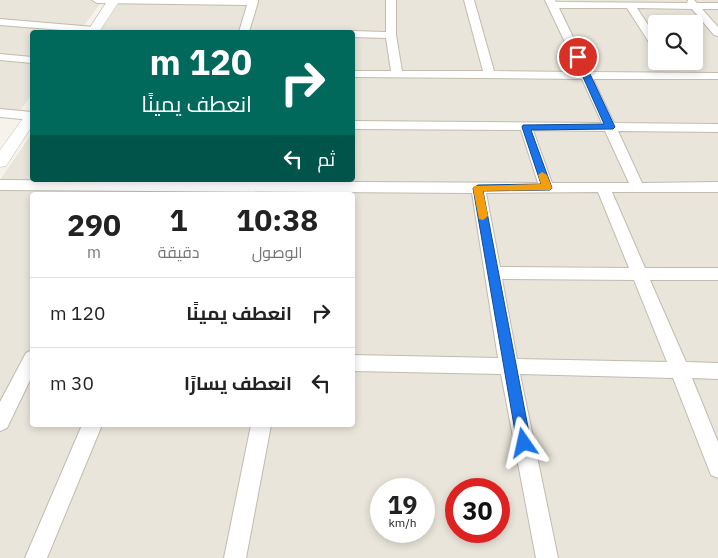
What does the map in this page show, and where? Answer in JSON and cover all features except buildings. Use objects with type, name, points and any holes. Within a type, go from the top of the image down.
[{"type":"street","points":[[97,0],[253,1],[245,30]]},
{"type":"street","points":[[391,0],[391,35],[397,73]]},
{"type":"street","points":[[469,0],[489,74]]},
{"type":"street","points":[[95,30],[113,1]]},
{"type":"street","points":[[637,186],[551,2],[630,5],[692,3],[718,6]]},
{"type":"street","points":[[692,3],[718,34]]},
{"type":"street","points":[[630,5],[648,33]]},
{"type":"street","points":[[0,22],[84,30]]},
{"type":"street","points":[[355,34],[391,35]]},
{"type":"street","points":[[0,57],[30,60]]},
{"type":"street","points":[[673,70],[677,76]]},
{"type":"street","points":[[355,74],[718,76]]},
{"type":"street","points":[[0,113],[30,120]]},
{"type":"street","points":[[0,162],[30,121]]},
{"type":"street","points":[[355,125],[718,128]]},
{"type":"street","points":[[526,127],[547,188]]},
{"type":"street","points":[[0,185],[108,190],[191,190],[273,183],[478,188],[718,187]]},
{"type":"street","points":[[603,187],[680,371],[718,468]]},
{"type":"street","points":[[478,188],[509,367],[547,558]]},
{"type":"street","points":[[492,273],[639,272],[718,274]]},
{"type":"street","points":[[0,422],[30,362]]},
{"type":"street","points":[[355,363],[718,371]]},
{"type":"street","points":[[36,558],[91,427]]},
{"type":"street","points":[[235,558],[261,427]]},
{"type":"shaded area","points":[[0,0],[103,0],[80,30],[30,30],[30,97],[20,111],[0,109]]},
{"type":"shaded area","points":[[120,0],[718,0],[718,558],[0,558],[0,180],[30,136],[30,182],[355,182],[355,30],[99,30]]},
{"type":"slow traffic","points":[[483,216],[478,188],[547,188],[542,175]]},
{"type":"route","points":[[524,443],[478,188],[547,188],[526,127],[610,127],[578,57]]}]
